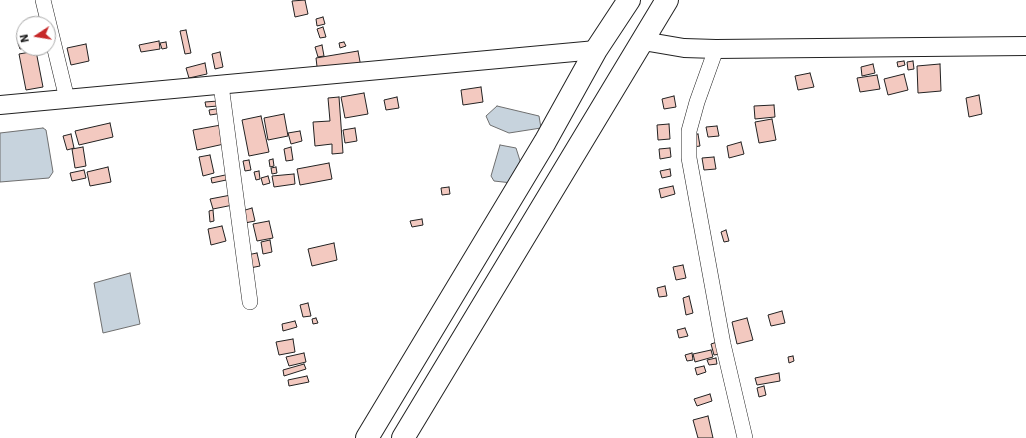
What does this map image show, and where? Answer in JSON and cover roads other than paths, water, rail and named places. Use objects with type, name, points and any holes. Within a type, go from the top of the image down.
[{"type":"highway","points":[[367,438],[545,142],[596,50],[629,0]]},
{"type":"highway","points":[[403,438],[667,0]]},
{"type":"street","points":[[43,0],[67,99]]},
{"type":"street","points":[[643,41],[684,48],[716,49],[1026,46]]},
{"type":"street","points":[[716,49],[689,131],[689,158],[723,344],[745,438]]},
{"type":"street","points":[[0,106],[596,50]]},
{"type":"street","points":[[221,85],[250,302]]}]
